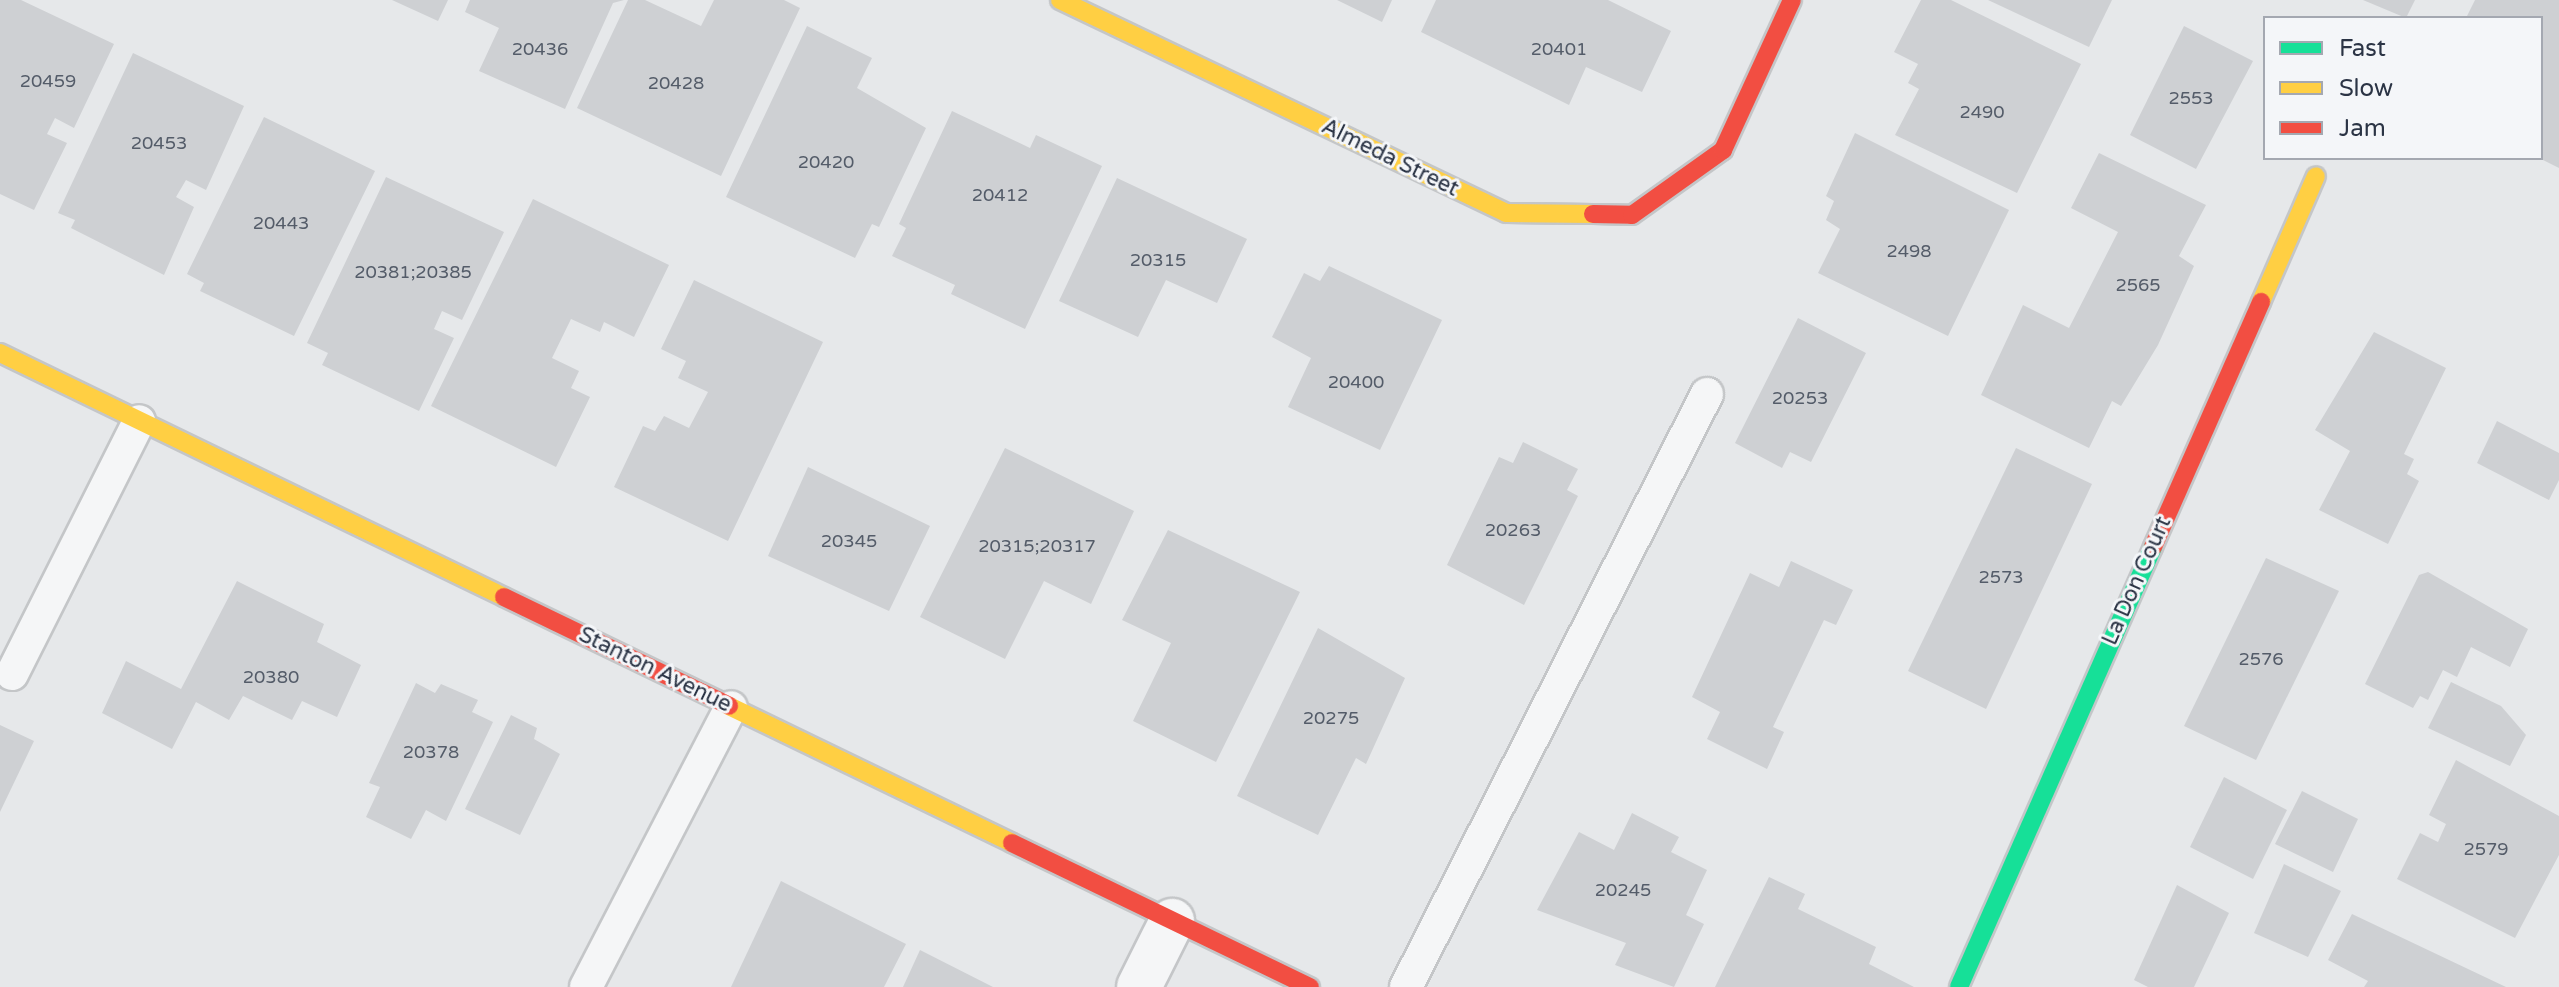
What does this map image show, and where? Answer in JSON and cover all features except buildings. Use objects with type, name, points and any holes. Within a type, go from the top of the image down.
[{"type":"street","name":"Almeda Street","points":[[1060,0],[1506,213],[1632,215],[1723,150],[1792,0]]},
{"type":"street","name":"La Don Court","points":[[1959,987],[2316,176]]},
{"type":"street","name":"Stanton Avenue","points":[[0,353],[1310,987]]},
{"type":"street","points":[[1139,987],[1172,921]]},
{"type":"lane","points":[[1406,987],[1707,394]]},
{"type":"lane","points":[[12,674],[139,421]]},
{"type":"lane","points":[[586,987],[731,707]]},
{"type":"traffic: fast","points":[[1959,987],[2153,547]]},
{"type":"traffic: slow","points":[[1060,0],[1506,213],[1593,214]]},
{"type":"traffic: slow","points":[[2261,302],[2316,176]]},
{"type":"traffic: slow","points":[[0,353],[504,597]]},
{"type":"traffic: slow","points":[[729,706],[1012,843]]},
{"type":"traffic: jam","points":[[1593,214],[1632,215],[1723,150],[1792,0]]},
{"type":"traffic: jam","points":[[2153,547],[2261,302]]},
{"type":"traffic: jam","points":[[504,597],[729,706]]},
{"type":"traffic: jam","points":[[1012,843],[1310,987]]}]
